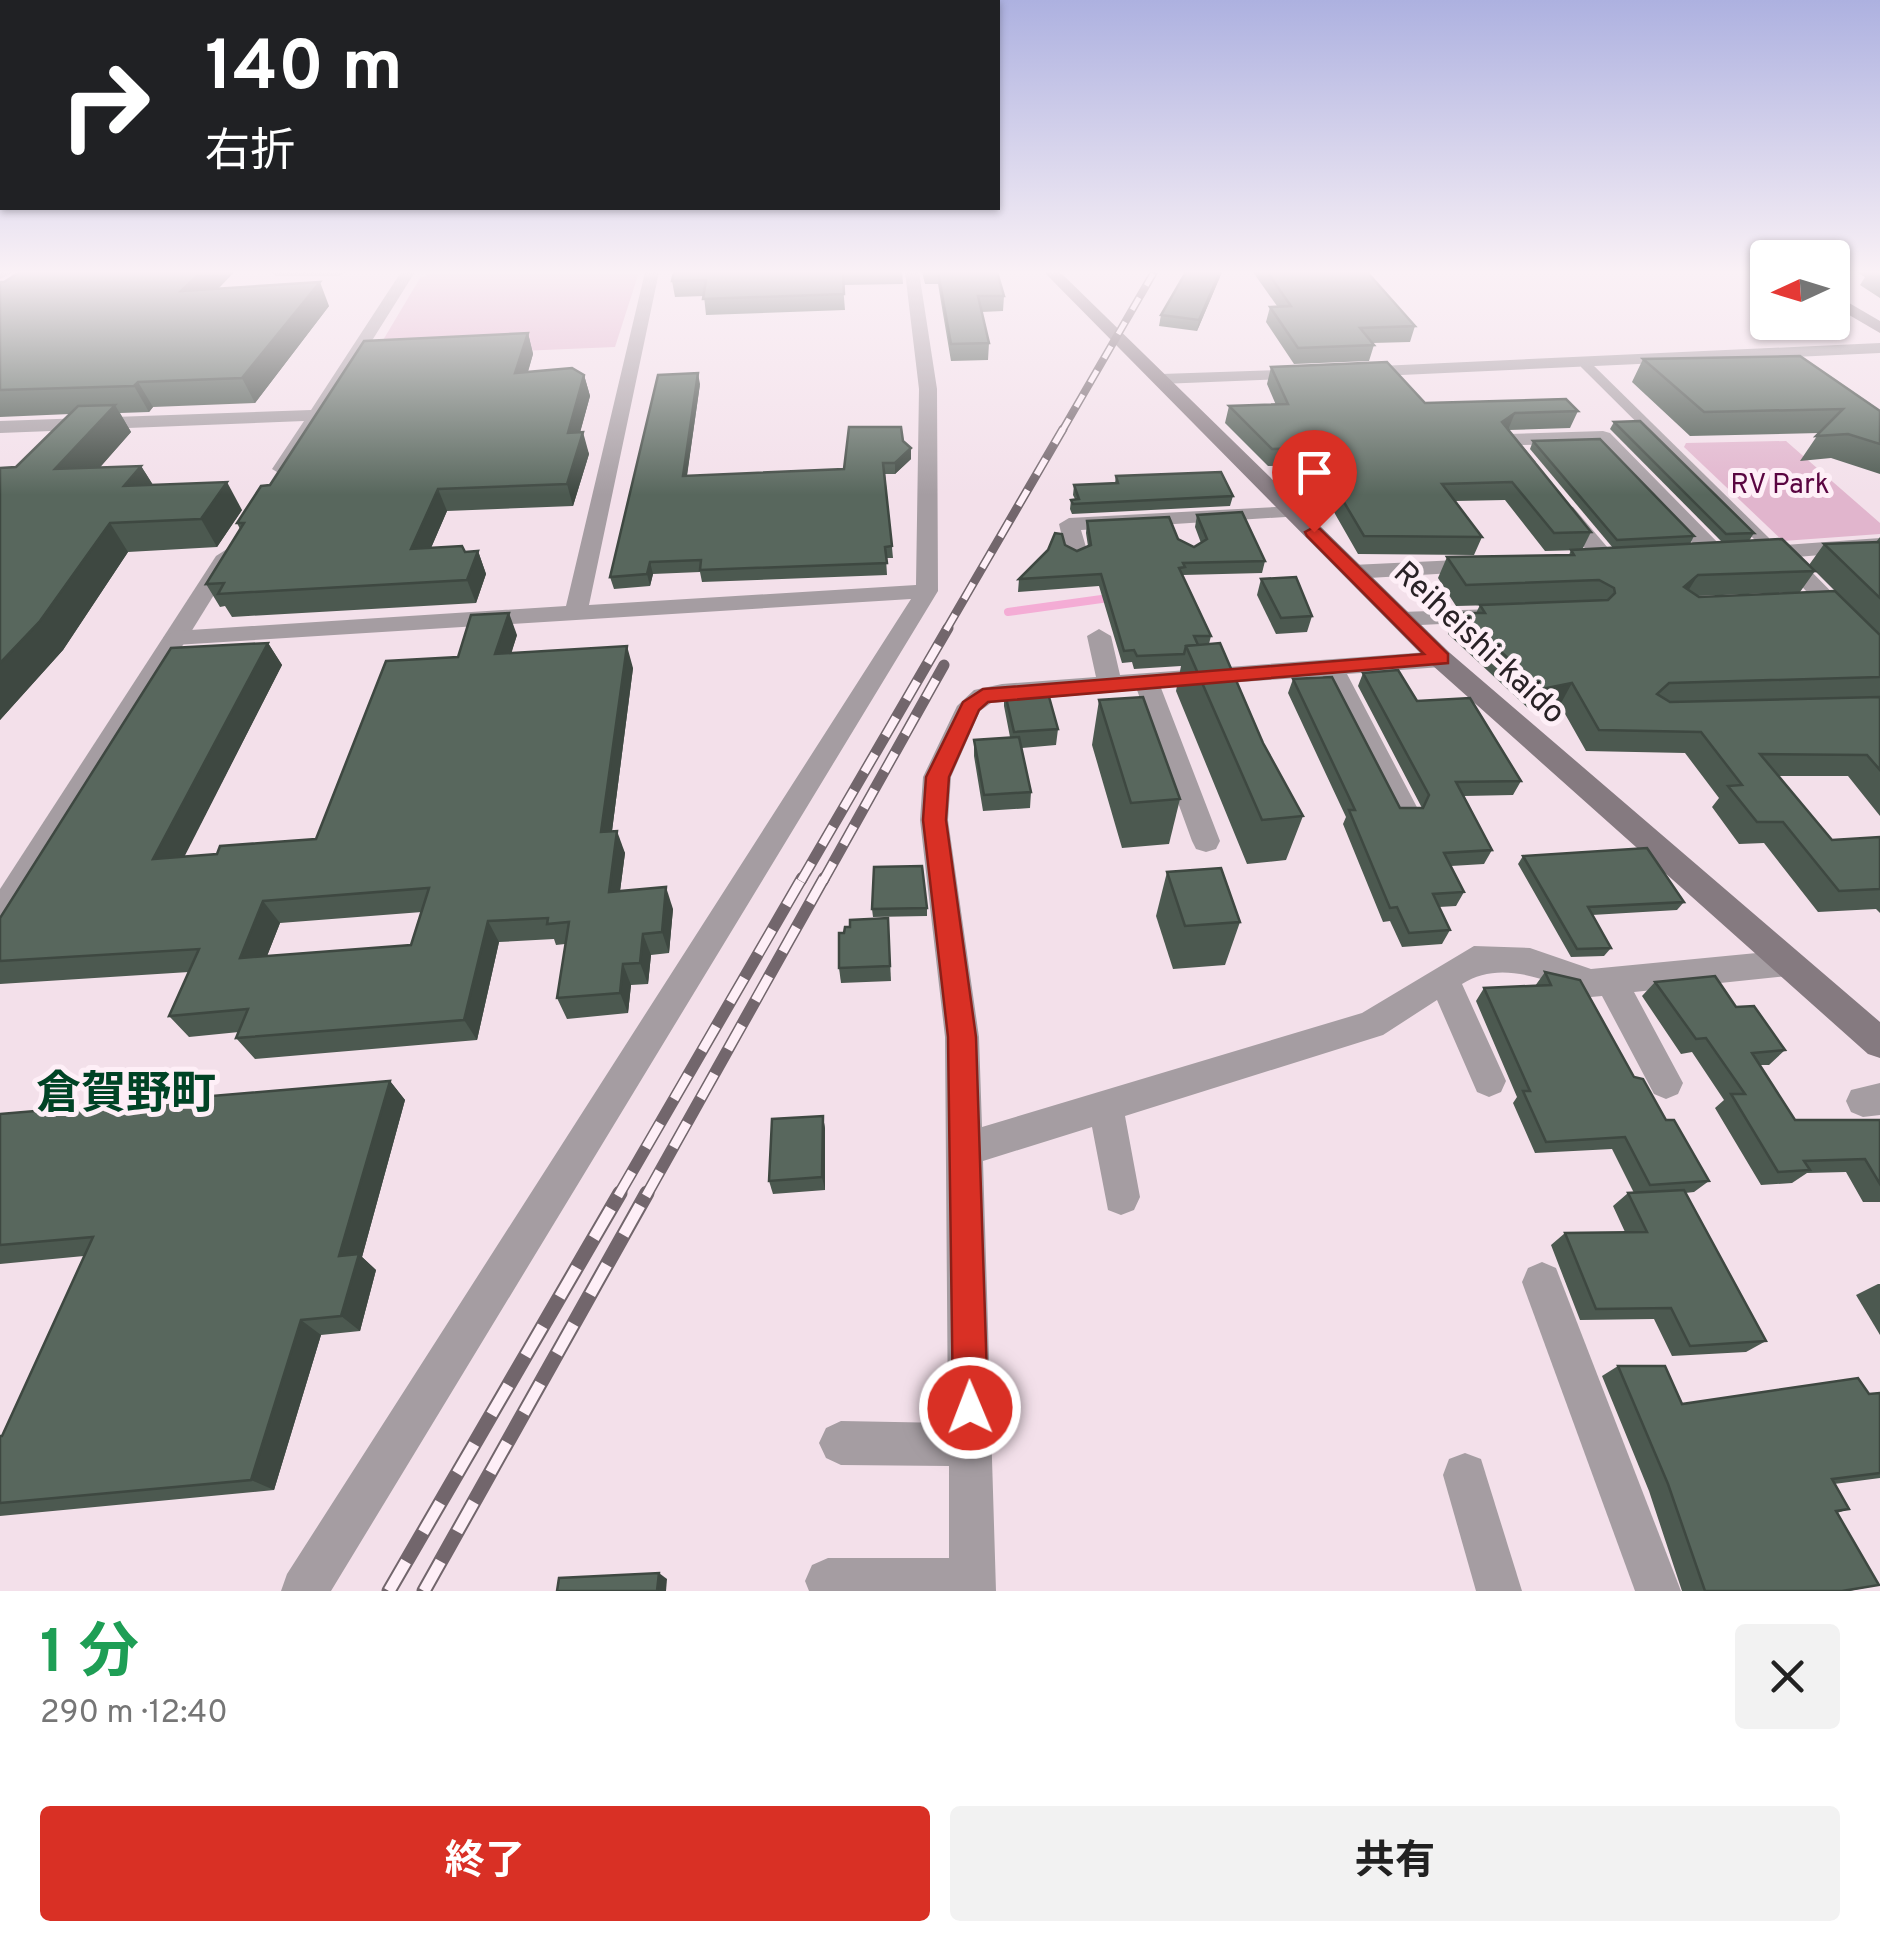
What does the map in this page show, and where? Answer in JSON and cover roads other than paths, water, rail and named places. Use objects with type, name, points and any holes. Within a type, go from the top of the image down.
[{"type":"main road","name":"Reiheishi-kaido","points":[[1128,346],[1441,659],[1880,1043]]},
{"type":"street","points":[[266,494],[360,346]]},
{"type":"street","points":[[576,612],[635,346]]},
{"type":"street","points":[[304,1591],[927,591],[928,389],[922,346]]},
{"type":"street","points":[[1161,379],[1585,364],[1880,348]]},
{"type":"street","points":[[1251,376],[1263,402]]},
{"type":"street","points":[[0,427],[316,414]]},
{"type":"street","points":[[1606,560],[1508,440],[1603,437],[1717,555]]},
{"type":"street","points":[[1077,554],[1070,524],[1180,526],[1294,512]]},
{"type":"street","points":[[0,914],[236,542]]},
{"type":"street","points":[[1680,556],[1717,555],[1772,546],[1880,544]]},
{"type":"street","points":[[1772,546],[1880,655]]},
{"type":"street","points":[[1352,572],[1508,564]]},
{"type":"street","points":[[175,638],[927,591]]},
{"type":"street","points":[[1792,603],[1828,601]]},
{"type":"street","points":[[1400,619],[1513,615]]},
{"type":"street","points":[[1099,636],[1110,684]]},
{"type":"street","points":[[828,1581],[973,1586],[962,1037],[934,820],[938,777],[970,706],[983,696],[1441,659]]},
{"type":"street","points":[[1331,667],[1404,811]]},
{"type":"street","points":[[1146,681],[1206,841]]},
{"type":"street","points":[[966,1149],[1371,1025],[1474,960],[1530,962],[1591,982],[1787,963]]},
{"type":"street","points":[[1444,980],[1488,1081]]},
{"type":"street","points":[[1610,980],[1666,1083]]},
{"type":"street","points":[[1106,1106],[1120,1196]]},
{"type":"street","points":[[1542,1282],[1658,1591]]},
{"type":"street","points":[[841,1444],[971,1445]]},
{"type":"street","points":[[1465,1475],[1499,1591]]},
{"type":"lane","points":[[1585,364],[1772,546]]},
{"type":"waterway","points":[[1008,612],[1116,597]]},
{"type":"railway","points":[[1062,431],[1111,346]]},
{"type":"railway","points":[[946,630],[1063,429]]},
{"type":"railway","points":[[801,881],[948,628]]},
{"type":"railway","points":[[823,881],[944,665]]},
{"type":"railway","points":[[618,1196],[802,878]]},
{"type":"railway","points":[[646,1196],[824,878]]},
{"type":"railway","points":[[389,1591],[620,1193]]},
{"type":"railway","points":[[424,1591],[647,1193]]},
{"type":"district","name":"倉賀野町","points":[[126,1096]]},
{"type":"park label","name":"RV Park","points":[[1780,486]]}]
